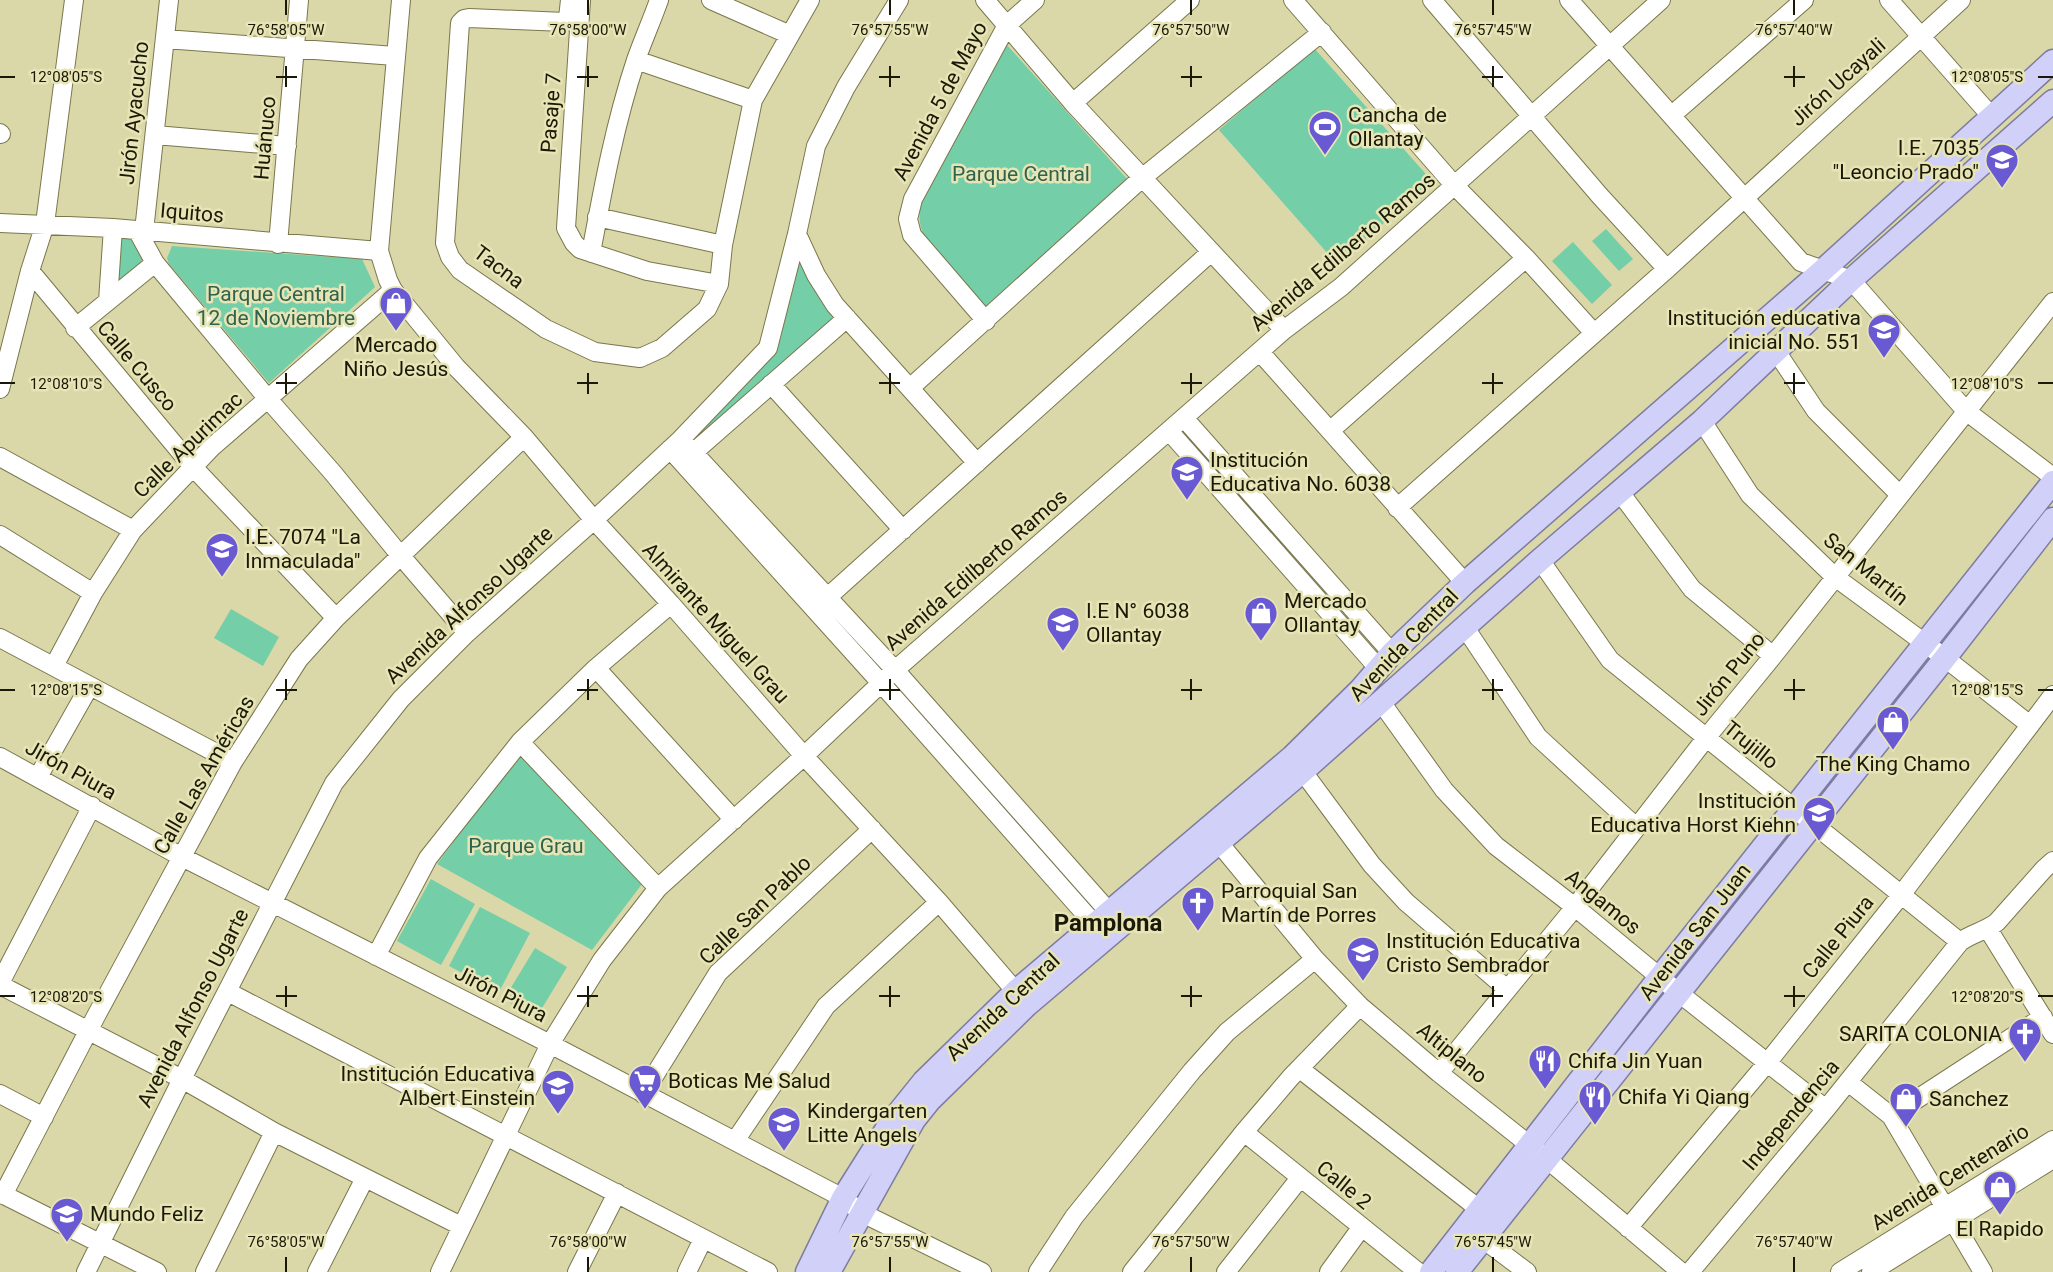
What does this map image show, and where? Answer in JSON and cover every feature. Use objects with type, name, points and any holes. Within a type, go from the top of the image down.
[{"type":"main road","name":"Avenida Central","points":[[807,1272],[843,1198],[891,1122],[924,1081],[1021,998],[1219,843],[1298,764],[1386,661],[1465,583],[1822,271],[2053,61]]},
{"type":"main road","name":"Avenida Central","points":[[829,1272],[914,1120],[1021,998],[1103,919],[1298,764],[1381,702],[1464,626],[1702,421],[1851,280],[2053,101]]},
{"type":"main road","name":"Avenida San Juan","points":[[1431,1272],[1660,977],[2053,482]]},
{"type":"main road","name":"Avenida San Juan","points":[[1457,1272],[2053,519]]},
{"type":"street","points":[[0,389],[30,271],[45,224],[74,0]]},
{"type":"street","name":"Jirón Ayacucho","points":[[141,231],[155,135],[169,0]]},
{"type":"street","name":"Huánuco","points":[[278,244],[299,0]]},
{"type":"street","points":[[379,251],[401,0]]},
{"type":"street","name":"Tacna","points":[[570,0],[568,18],[565,22],[469,18],[460,23],[445,230],[445,243],[450,257],[460,270],[556,333],[595,352],[640,358],[662,348],[707,309],[719,284]]},
{"type":"street","name":"Pasaje 7","points":[[581,0],[566,228],[574,243],[580,249],[591,253]]},
{"type":"street","points":[[659,0],[636,60],[607,168],[591,253],[647,271],[719,284],[723,245],[753,100],[810,0]]},
{"type":"street","points":[[711,0],[790,35]]},
{"type":"street","name":"Avenida Alfonso Ugarte","points":[[86,1272],[334,783],[401,699],[467,633],[594,520],[682,451],[768,348],[797,234],[816,146],[846,87],[899,0]]},
{"type":"street","points":[[985,0],[1073,103],[1284,330]]},
{"type":"street","name":"Avenida 5 de Mayo","points":[[986,321],[912,235],[908,219],[913,200],[1007,25],[1035,0]]},
{"type":"street","points":[[1073,103],[1190,0]]},
{"type":"street","points":[[1293,0],[1455,186],[1527,258],[1594,333]]},
{"type":"street","points":[[1432,0],[1600,196],[1666,269]]},
{"type":"street","points":[[1569,0],[1801,262],[1851,280],[1966,411],[2053,477]]},
{"type":"street","name":"Avenida Edilberto Ramos","points":[[440,1272],[550,1044],[602,960],[658,888],[888,677],[1284,330],[1341,287],[1661,0]]},
{"type":"street","points":[[1672,115],[1804,0]]},
{"type":"street","points":[[1889,0],[1991,116]]},
{"type":"street","name":"Jirón Ucayali","points":[[1397,508],[1745,198],[1961,0]]},
{"type":"street","points":[[910,388],[1142,178],[1322,32]]},
{"type":"street","points":[[165,39],[395,56]]},
{"type":"street","points":[[636,60],[753,100]]},
{"type":"street","points":[[155,135],[287,146]]},
{"type":"street","points":[[597,217],[723,245]]},
{"type":"street","name":"Iquitos","points":[[0,223],[113,228],[379,251]]},
{"type":"street","points":[[108,301],[113,228]]},
{"type":"street","points":[[141,231],[155,263],[267,399],[333,473],[467,633]]},
{"type":"street","points":[[797,234],[816,275],[836,305],[977,463]]},
{"type":"street","name":"Almirante Miguel Grau","points":[[379,251],[393,290],[456,367],[524,437],[594,520],[804,756],[939,902],[1021,998]]},
{"type":"street","points":[[821,603],[1211,252]]},
{"type":"street","points":[[1331,430],[1527,258]]},
{"type":"street","points":[[75,328],[155,263]]},
{"type":"street","name":"Calle Cusco","points":[[30,271],[75,328],[193,467],[336,618]]},
{"type":"street","name":"Calle Apurimac","points":[[54,666],[93,592],[133,530],[193,467],[267,399],[393,290]]},
{"type":"street","name":"Jirón Puno","points":[[1439,1073],[1575,907],[1636,826],[2053,302]]},
{"type":"street","points":[[847,318],[771,384],[682,451],[888,677],[995,783],[1103,919]]},
{"type":"street","points":[[1776,351],[1816,411],[1900,495]]},
{"type":"street","points":[[1260,352],[1465,583]]},
{"type":"street","points":[[771,384],[903,530]]},
{"type":"street","points":[[1184,418],[1386,661]]},
{"type":"street","name":"San Martín","points":[[1702,421],[1750,495],[1835,577],[1945,658],[2030,725]]},
{"type":"street","points":[[1169,431],[1386,661]]},
{"type":"street","name":"Calle Las Américas","points":[[2,1194],[233,762],[299,659],[336,618],[524,437]]},
{"type":"street","points":[[0,457],[133,530]]},
{"type":"street","points":[[1619,491],[1692,589],[1773,656]]},
{"type":"street","points":[[0,535],[93,592]]},
{"type":"street","name":"Trujillo","points":[[1540,560],[1610,660],[1960,942]]},
{"type":"street","points":[[376,956],[428,858],[520,742],[596,668],[671,604]]},
{"type":"street","points":[[1464,626],[1538,737],[1636,826]]},
{"type":"street","points":[[0,638],[233,762]]},
{"type":"street","points":[[596,668],[734,820]]},
{"type":"street","points":[[888,677],[980,795],[1103,919]]},
{"type":"street","points":[[38,777],[89,687]]},
{"type":"street","name":"Calle Piura","points":[[1628,1228],[1767,1063],[1901,895],[2053,695]]},
{"type":"street","name":"Angamos","points":[[1381,702],[1444,790],[1496,846],[1826,1109]]},
{"type":"street","points":[[520,742],[658,888]]},
{"type":"street","name":"Jirón Piura","points":[[0,756],[182,857],[550,1044],[843,1198],[862,1213],[982,1272]]},
{"type":"street","points":[[1298,764],[1372,865],[1406,902],[1507,989]]},
{"type":"street","points":[[980,795],[995,783]]},
{"type":"street","points":[[92,806],[0,984],[182,1079],[274,1132],[461,1226]]},
{"type":"street","name":"Calle San Pablo","points":[[643,1094],[718,973],[872,829]]},
{"type":"street","name":"Altiplano","points":[[1219,843],[1315,959],[1360,1006],[1681,1272]]},
{"type":"street","name":"Independencia","points":[[1690,1272],[1826,1109],[1960,942],[1968,936],[1988,929],[2007,913],[2053,861]]},
{"type":"street","points":[[735,1141],[826,1006],[939,902]]},
{"type":"street","points":[[1988,929],[2053,1034]]},
{"type":"street","points":[[1038,1272],[1074,1216],[1192,1071],[1227,1032],[1315,959]]},
{"type":"street","points":[[228,992],[768,1272]]},
{"type":"street","points":[[1132,1272],[1244,1132],[1360,1006]]},
{"type":"street","points":[[1891,1116],[2043,1017]]},
{"type":"street","points":[[1300,1069],[1479,1209]]},
{"type":"street","points":[[1848,1082],[1891,1116],[1983,1272]]},
{"type":"street","points":[[0,1094],[44,1117]]},
{"type":"street","points":[[205,1272],[274,1132]]},
{"type":"street","name":"Calle 2","points":[[1244,1132],[1418,1272]]},
{"type":"street","name":"Avenida Centenario","points":[[1871,1272],[2053,1140]]},
{"type":"street","name":"Avenida Centenario","points":[[1840,1272],[2053,1159]]},
{"type":"street","points":[[317,1272],[365,1178]]},
{"type":"street","points":[[1226,1272],[1300,1178]]},
{"type":"street","points":[[577,1272],[617,1193]]},
{"type":"street","points":[[2,1194],[157,1272]]},
{"type":"street","points":[[1329,1272],[1361,1228]]},
{"type":"street","points":[[687,1272],[703,1239]]},
{"type":"street","points":[[1483,1239],[1527,1272]]},
{"type":"green space","name":"Parque Central","points":[[1007,45],[1128,180],[985,307],[924,235],[920,222],[920,210],[921,201]]},
{"type":"green space","name":"Cancha de Ollantay","points":[[1314,48],[1432,181],[1337,264],[1219,130]]},
{"type":"green space","points":[[1606,229],[1633,259],[1619,271],[1592,241]]},
{"type":"green space","points":[[119,234],[134,235],[143,259],[119,283]]},
{"type":"green space","points":[[1573,242],[1612,285],[1592,304],[1552,261]]},
{"type":"green space","name":"Parque Central 12 de Noviembre","points":[[172,246],[362,259],[375,287],[269,383],[169,264],[167,258]]},
{"type":"green space","points":[[800,258],[833,318],[698,441],[693,435],[764,361],[780,340]]},
{"type":"green space","points":[[231,609],[279,637],[263,666],[214,638]]},
{"type":"green space","points":[[1926,657],[1933,661],[1812,811],[1805,804]]},
{"type":"green space","name":"Parque Grau","points":[[520,753],[642,884],[592,950],[437,864]]},
{"type":"green space","points":[[1791,818],[1803,819],[1678,980],[1672,974]]},
{"type":"green space","points":[[431,879],[475,904],[441,965],[397,941]]},
{"type":"green space","points":[[480,907],[530,933],[499,992],[449,966]]},
{"type":"green space","points":[[535,948],[567,967],[536,1018],[504,999]]},
{"type":"place","name":"Cancha de Ollantay","points":[[1325,156]]},
{"type":"place","name":"I.E. 7035 \"Leoncio Prado\"","points":[[2002,189]]},
{"type":"place","name":"Mercado Niño Jesús","points":[[396,332]]},
{"type":"place","name":"Institución educativa inicial No. 551","points":[[1884,359]]},
{"type":"place","name":"Institución Educativa No. 6038","points":[[1187,501]]},
{"type":"place","name":"I.E. 7074 \"La Inmaculada\"","points":[[222,578]]},
{"type":"place","name":"Mercado Ollantay","points":[[1261,642]]},
{"type":"place","name":"I.E N° 6038 Ollantay","points":[[1063,652]]},
{"type":"place","name":"The King Chamo","points":[[1893,751]]},
{"type":"place","name":"Institución Educativa Horst Kiehn","points":[[1819,842]]},
{"type":"place","name":"Parroquial San Martín de Porres","points":[[1198,932]]},
{"type":"place","name":"Institución Educativa Cristo Sembrador","points":[[1363,982]]},
{"type":"place","name":"SARITA COLONIA","points":[[2025,1063]]},
{"type":"place","name":"Chifa Jin Yuan","points":[[1545,1090]]},
{"type":"place","name":"Boticas Me Salud","points":[[645,1110]]},
{"type":"place","name":"Institución Educativa Albert Einstein","points":[[558,1115]]},
{"type":"place","name":"Chifa Yi Qiang","points":[[1595,1126]]},
{"type":"place","name":"Sanchez","points":[[1906,1128]]},
{"type":"place","name":"Kindergarten Litte Angels","points":[[784,1152]]},
{"type":"place","name":"El Rapido","points":[[2000,1216]]},
{"type":"place","name":"Mundo Feliz","points":[[67,1243]]},
{"type":"district","name":"Pamplona","points":[[1108,923]]}]
